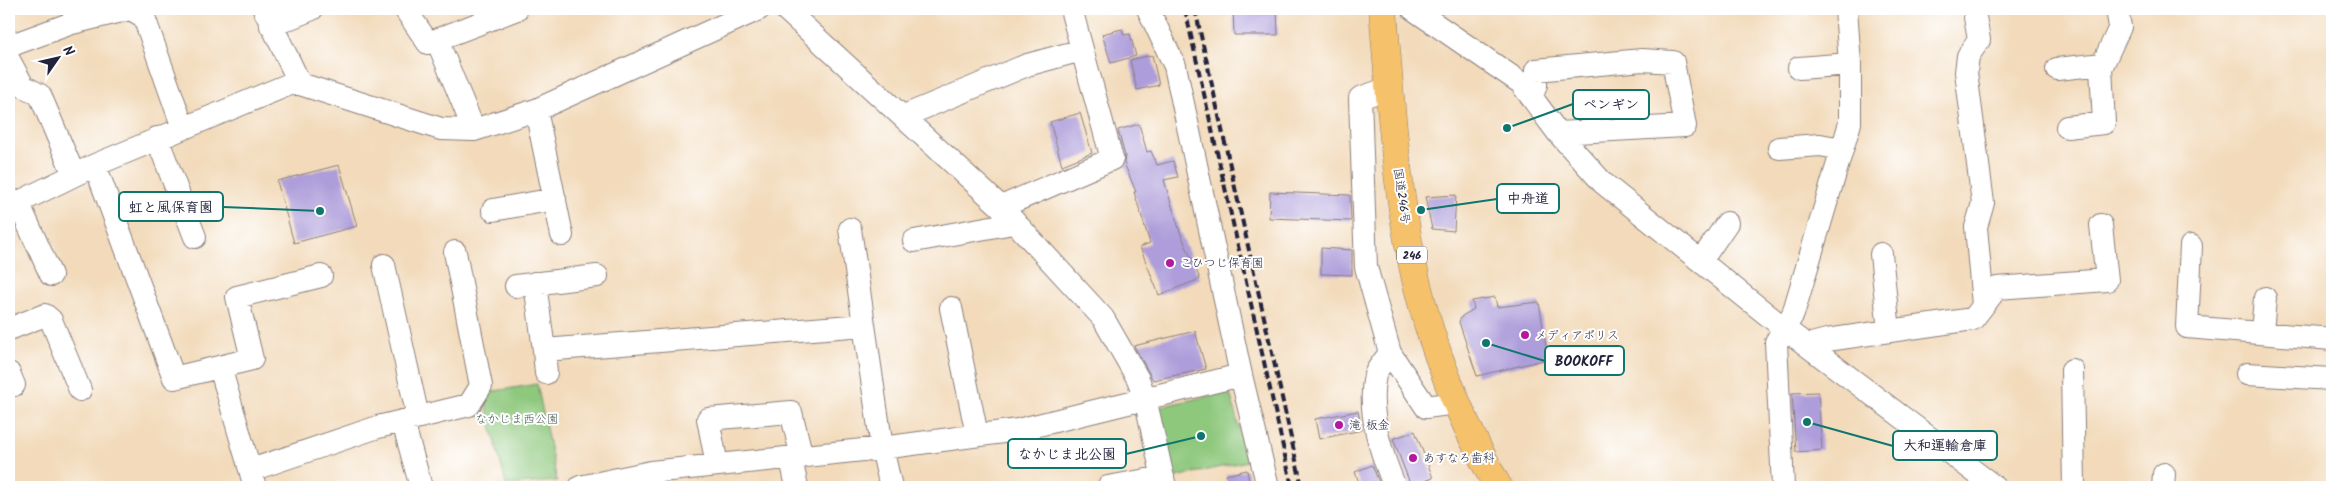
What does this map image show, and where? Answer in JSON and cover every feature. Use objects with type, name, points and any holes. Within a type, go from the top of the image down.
[{"type":"highway","name":"国道246号","points":[[1383,9],[1389,88],[1403,211],[1416,280],[1437,351],[1456,402],[1498,487]]},
{"type":"street","points":[[9,46],[72,24],[130,9],[144,17],[183,128]]},
{"type":"street","points":[[300,84],[268,17],[312,9]]},
{"type":"street","points":[[405,9],[428,43],[509,10]]},
{"type":"street","points":[[51,275],[14,204],[157,138],[290,84],[300,84],[441,129],[474,130],[536,110],[759,9]]},
{"type":"street","points":[[785,9],[904,116],[1007,215],[1104,318],[1138,379],[1145,398],[1164,482],[1108,487]]},
{"type":"street","points":[[914,241],[1007,215],[1112,159],[1072,9]]},
{"type":"street","points":[[1148,9],[1176,66],[1241,376],[1268,487]]},
{"type":"street","points":[[1413,9],[1521,84],[1532,96],[1539,109],[1558,133],[1603,183],[1785,329],[1995,487]]},
{"type":"street","points":[[1783,487],[1776,342],[1793,314],[1850,123],[1850,64],[1846,9]]},
{"type":"street","points":[[2067,127],[2106,131],[2101,68],[2120,27],[2117,9]]},
{"type":"street","points":[[1982,28],[1979,40],[1968,56],[1966,65],[1981,132],[1983,203],[1976,227],[1984,305]]},
{"type":"street","points":[[437,40],[474,130]]},
{"type":"street","points":[[904,116],[1027,65],[1082,50]]},
{"type":"street","points":[[9,60],[23,86],[40,95],[74,175]]},
{"type":"street","points":[[1532,96],[1536,84],[1536,70],[1642,60],[1674,62],[1684,126],[1558,133]]},
{"type":"street","points":[[1798,68],[1850,64]]},
{"type":"street","points":[[2057,69],[2103,64]]},
{"type":"street","points":[[1389,88],[1360,98],[1366,267],[1390,353],[1426,407],[1456,402]]},
{"type":"street","points":[[536,110],[562,235]]},
{"type":"street","points":[[157,138],[195,237]]},
{"type":"street","points":[[1779,148],[1820,145],[1842,149]]},
{"type":"street","points":[[95,165],[174,378],[252,359],[236,297],[321,276]]},
{"type":"street","points":[[493,210],[555,199]]},
{"type":"street","points":[[1701,261],[1728,223]]},
{"type":"street","points":[[1808,345],[1973,319],[1997,288],[2106,280],[2102,225]]},
{"type":"street","points":[[850,229],[882,448],[890,487]]},
{"type":"street","points":[[2191,246],[2197,286],[2187,327],[2332,339]]},
{"type":"street","points":[[220,367],[253,478],[378,427],[469,405],[482,386],[474,296],[455,252]]},
{"type":"street","points":[[1881,254],[1889,331]]},
{"type":"street","points":[[384,265],[409,333],[410,419],[421,487]]},
{"type":"street","points":[[546,372],[544,350],[526,284],[597,276]]},
{"type":"street","points":[[2262,333],[2265,298]]},
{"type":"street","points":[[951,308],[977,435]]},
{"type":"street","points":[[9,330],[44,315],[51,320],[80,390]]},
{"type":"street","points":[[544,350],[864,325]]},
{"type":"street","points":[[1390,353],[1376,373],[1373,409],[1385,463],[1395,487]]},
{"type":"street","points":[[2247,374],[2296,368],[2332,379]]},
{"type":"street","points":[[2072,370],[2074,487]]},
{"type":"street","points":[[580,487],[651,472],[796,458],[1018,430],[1241,376]]},
{"type":"street","points":[[717,465],[708,419],[792,412],[797,487]]},
{"type":"green space","name":"なかじま西公園","points":[[537,384],[557,481],[506,485],[483,393]]},
{"type":"green space","points":[[1223,393],[1231,396],[1247,461],[1172,478],[1156,411],[1163,406]]},
{"type":"building","points":[[1233,9],[1277,9],[1278,35],[1234,35]]},
{"type":"building","points":[[1122,29],[1124,35],[1130,34],[1136,56],[1111,63],[1102,34]]},
{"type":"building","points":[[1152,55],[1159,85],[1137,90],[1130,60]]},
{"type":"building","points":[[1080,113],[1092,153],[1062,165],[1050,122]]},
{"type":"building","points":[[1139,124],[1147,152],[1151,151],[1157,165],[1173,161],[1178,177],[1164,180],[1180,232],[1200,279],[1159,295],[1140,247],[1150,243],[1134,192],[1136,192],[1124,163],[1125,156],[1118,130]]},
{"type":"building","points":[[339,165],[357,226],[294,243],[277,181]]},
{"type":"building","points":[[1270,192],[1350,195],[1351,221],[1269,218]]},
{"type":"building","points":[[1456,195],[1454,231],[1432,229],[1425,197]]},
{"type":"building","points":[[1321,248],[1352,250],[1352,275],[1321,274]]},
{"type":"building","points":[[1495,297],[1497,307],[1539,302],[1548,359],[1477,376],[1459,322],[1462,316],[1474,309],[1472,301]]},
{"type":"building","points":[[1195,331],[1206,369],[1153,380],[1134,346]]},
{"type":"building","points":[[1818,392],[1822,450],[1796,452],[1792,393]]},
{"type":"building","name":"滝 板金","points":[[1358,411],[1362,430],[1319,439],[1315,419]]},
{"type":"building","name":"あすなろ歯科","points":[[1415,431],[1433,478],[1411,486],[1393,439]]},
{"type":"building","points":[[1372,465],[1381,487],[1361,487],[1355,472]]},
{"type":"building","points":[[1247,470],[1250,485],[1228,487],[1226,475]]},
{"type":"railway","points":[[1185,9],[1292,487]]},
{"type":"railway","points":[[1195,9],[1302,487]]},
{"type":"place","name":"ペンギン","points":[[1507,128]]},
{"type":"place","name":"中舟道","points":[[1421,210]]},
{"type":"place","name":"虹と風保育園","points":[[320,211]]},
{"type":"place","name":"こひつじ保育園","points":[[1170,263]]},
{"type":"place","name":"メディアポリス","points":[[1525,335]]},
{"type":"place","name":"BOOKOFF","points":[[1486,343]]},
{"type":"place","name":"大和運輸倉庫","points":[[1807,422]]},
{"type":"place","name":"滝 板金","points":[[1339,425]]},
{"type":"place","name":"なかじま北公園","points":[[1201,436]]},
{"type":"place","name":"あすなろ歯科","points":[[1413,458]]}]
